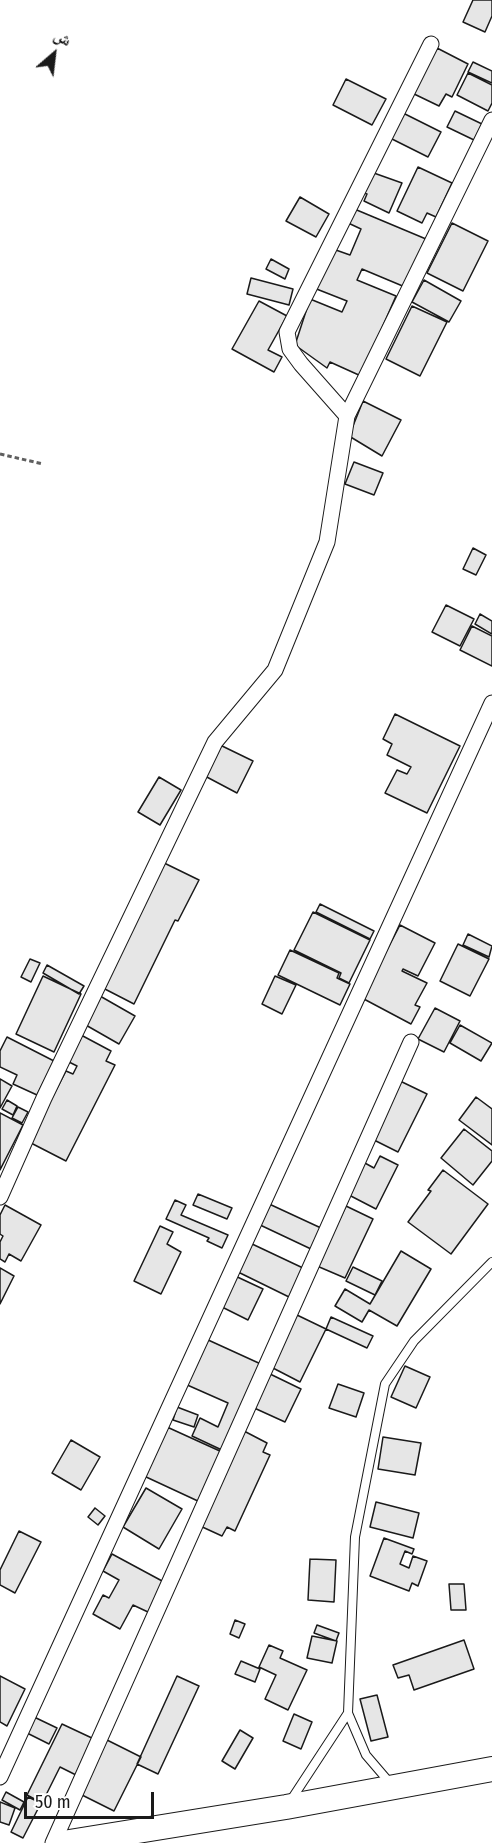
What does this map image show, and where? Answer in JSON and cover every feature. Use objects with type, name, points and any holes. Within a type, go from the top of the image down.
[{"type":"main road","points":[[63,1843],[286,1807],[492,1768]]},
{"type":"street","points":[[347,416],[290,349],[287,332],[430,44]]},
{"type":"street","points":[[0,1197],[49,1088],[215,742],[275,670],[327,542],[347,416],[492,120]]},
{"type":"street","points":[[0,1778],[492,703]]},
{"type":"street","points":[[53,1843],[411,1042]]},
{"type":"lane","points":[[393,1786],[366,1755],[348,1713],[355,1537],[385,1384],[414,1341],[492,1262]]},
{"type":"lane","points":[[286,1807],[348,1713]]},
{"type":"path","points":[[0,454],[43,464]]},
{"type":"building","points":[[473,0],[492,0],[492,16],[485,32],[463,22]]},
{"type":"building","points":[[437,48],[468,64],[452,97],[446,94],[439,106],[410,92]]},
{"type":"building","points":[[473,62],[492,71],[492,83],[468,72]]},
{"type":"building","points":[[468,73],[492,85],[492,103],[488,111],[457,95]]},
{"type":"building","points":[[346,79],[386,99],[372,125],[333,105]]},
{"type":"building","points":[[455,111],[482,124],[474,140],[447,127]]},
{"type":"building","points":[[401,112],[441,132],[428,157],[388,137]]},
{"type":"building","points":[[418,167],[452,183],[436,217],[427,213],[422,223],[397,211]]},
{"type":"building","points":[[371,172],[402,183],[389,213],[364,201],[367,194],[360,192]]},
{"type":"building","points":[[300,197],[329,214],[316,237],[286,221]]},
{"type":"building","points":[[352,208],[426,239],[405,287],[362,269],[357,280],[396,296],[361,376],[330,362],[327,368],[295,345],[310,299],[342,312],[347,301],[314,288],[333,249],[350,255],[361,229],[346,222]]},
{"type":"building","points":[[452,223],[488,241],[463,291],[427,273]]},
{"type":"building","points":[[271,259],[289,269],[285,279],[266,269]]},
{"type":"building","points":[[251,278],[293,289],[289,305],[247,294]]},
{"type":"building","points":[[424,280],[461,301],[449,322],[412,302]]},
{"type":"building","points":[[259,301],[287,316],[268,350],[282,357],[274,372],[232,349]]},
{"type":"building","points":[[412,306],[447,322],[420,376],[386,359]]},
{"type":"building","points":[[363,401],[401,420],[382,456],[349,436]]},
{"type":"building","points":[[354,462],[383,473],[374,495],[345,484]]},
{"type":"building","points":[[473,548],[486,555],[476,575],[463,569]]},
{"type":"building","points":[[446,605],[474,619],[460,646],[432,632]]},
{"type":"building","points":[[480,614],[492,621],[492,634],[475,624]]},
{"type":"building","points":[[472,626],[492,636],[492,666],[460,650]]},
{"type":"building","points":[[395,714],[460,746],[427,813],[385,793],[397,770],[407,774],[411,767],[387,755],[392,744],[383,739]]},
{"type":"building","points":[[218,744],[253,761],[237,793],[203,775]]},
{"type":"building","points":[[159,777],[181,790],[160,825],[138,812]]},
{"type":"building","points":[[158,860],[199,880],[178,921],[175,920],[134,1004],[101,987]]},
{"type":"building","points":[[320,904],[374,931],[370,939],[316,912]]},
{"type":"building","points":[[313,912],[370,940],[349,983],[339,978],[341,973],[294,950]]},
{"type":"building","points":[[400,925],[435,943],[418,976],[403,969],[402,971],[427,983],[415,1005],[420,1007],[411,1024],[362,998]]},
{"type":"building","points":[[468,934],[492,946],[489,957],[463,945]]},
{"type":"building","points":[[458,944],[489,959],[470,996],[440,981]]},
{"type":"building","points":[[290,950],[339,973],[337,978],[350,984],[340,1005],[278,975]]},
{"type":"building","points":[[30,959],[40,963],[31,982],[21,977]]},
{"type":"building","points":[[47,965],[84,986],[79,994],[43,973]]},
{"type":"building","points":[[43,976],[81,994],[54,1052],[16,1034]]},
{"type":"building","points":[[275,976],[296,985],[282,1014],[262,1004]]},
{"type":"building","points":[[100,996],[135,1016],[119,1044],[84,1024]]},
{"type":"building","points":[[435,1008],[460,1021],[444,1052],[418,1039]]},
{"type":"building","points":[[460,1025],[492,1043],[481,1061],[450,1043]]},
{"type":"building","points":[[81,1035],[111,1051],[106,1061],[115,1065],[66,1161],[29,1142],[66,1071],[73,1074],[77,1066],[67,1061]]},
{"type":"building","points":[[7,1037],[54,1061],[37,1095],[13,1084],[17,1075],[0,1067],[0,1051]]},
{"type":"building","points":[[0,1079],[12,1086],[0,1108]]},
{"type":"building","points":[[398,1080],[427,1094],[398,1152],[370,1138]]},
{"type":"building","points":[[476,1097],[492,1109],[492,1145],[459,1120]]},
{"type":"building","points":[[7,1100],[17,1106],[13,1115],[2,1109]]},
{"type":"building","points":[[18,1107],[28,1112],[22,1123],[12,1118]]},
{"type":"building","points":[[0,1113],[23,1125],[0,1170]]},
{"type":"building","points":[[464,1129],[492,1151],[492,1161],[473,1185],[441,1158]]},
{"type":"building","points":[[380,1156],[398,1165],[376,1209],[347,1194],[363,1162],[374,1168]]},
{"type":"building","points":[[443,1170],[488,1204],[451,1254],[408,1222]]},
{"type":"building","points":[[198,1194],[232,1208],[227,1219],[193,1205]]},
{"type":"building","points":[[175,1200],[186,1205],[181,1215],[228,1235],[222,1248],[207,1241],[209,1238],[166,1219]]},
{"type":"building","points":[[267,1203],[321,1228],[311,1249],[258,1224]]},
{"type":"building","points":[[5,1205],[41,1225],[21,1261],[9,1254],[5,1262],[0,1259],[0,1242],[3,1236],[0,1234],[0,1215]]},
{"type":"building","points":[[346,1206],[373,1219],[345,1278],[317,1266]]},
{"type":"building","points":[[160,1226],[173,1232],[167,1244],[181,1252],[161,1294],[134,1281]]},
{"type":"building","points":[[250,1243],[303,1268],[289,1297],[236,1271]]},
{"type":"building","points":[[401,1251],[431,1269],[397,1326],[369,1310],[362,1322],[335,1306],[345,1289],[370,1304]]},
{"type":"building","points":[[353,1267],[382,1281],[375,1295],[346,1281]]},
{"type":"building","points":[[0,1268],[14,1276],[0,1304]]},
{"type":"building","points":[[231,1274],[263,1289],[248,1320],[216,1304]]},
{"type":"building","points":[[297,1315],[326,1329],[300,1382],[271,1367]]},
{"type":"building","points":[[331,1317],[373,1336],[367,1348],[326,1329]]},
{"type":"building","points":[[206,1339],[263,1365],[224,1451],[192,1436],[200,1418],[218,1427],[228,1403],[185,1384]]},
{"type":"building","points":[[405,1366],[430,1377],[416,1408],[391,1397]]},
{"type":"building","points":[[268,1373],[301,1389],[285,1422],[252,1407]]},
{"type":"building","points":[[338,1384],[364,1393],[356,1417],[329,1408]]},
{"type":"building","points":[[177,1407],[198,1415],[194,1427],[173,1420]]},
{"type":"building","points":[[167,1427],[222,1452],[200,1502],[144,1476]]},
{"type":"building","points":[[244,1431],[267,1443],[263,1452],[270,1455],[235,1531],[227,1527],[222,1536],[198,1525]]},
{"type":"building","points":[[383,1437],[421,1443],[415,1475],[378,1469]]},
{"type":"building","points":[[71,1440],[100,1457],[81,1490],[52,1473]]},
{"type":"building","points":[[146,1488],[182,1509],[159,1549],[123,1527]]},
{"type":"building","points":[[376,1502],[419,1513],[413,1538],[370,1527]]},
{"type":"building","points":[[95,1508],[105,1516],[98,1525],[88,1517]]},
{"type":"building","points":[[19,1531],[41,1542],[15,1593],[0,1585],[0,1570]]},
{"type":"building","points":[[384,1538],[414,1549],[412,1554],[405,1551],[400,1564],[409,1568],[413,1556],[427,1561],[418,1586],[412,1583],[409,1591],[370,1576]]},
{"type":"building","points":[[112,1554],[164,1582],[148,1612],[133,1605],[120,1629],[93,1614],[103,1595],[109,1598],[119,1580],[103,1571]]},
{"type":"building","points":[[310,1559],[336,1560],[334,1602],[308,1600]]},
{"type":"building","points":[[449,1584],[464,1584],[466,1610],[451,1610]]},
{"type":"building","points":[[235,1620],[245,1624],[239,1638],[230,1634]]},
{"type":"building","points":[[317,1625],[339,1633],[336,1641],[314,1633]]},
{"type":"building","points":[[312,1636],[337,1641],[332,1663],[307,1658]]},
{"type":"building","points":[[464,1640],[474,1669],[414,1690],[409,1675],[398,1678],[393,1665]]},
{"type":"building","points":[[269,1645],[283,1651],[280,1658],[307,1670],[288,1710],[265,1699],[276,1675],[259,1667]]},
{"type":"building","points":[[241,1661],[260,1669],[255,1682],[235,1674]]},
{"type":"building","points":[[0,1676],[25,1689],[7,1726],[0,1722]]},
{"type":"building","points":[[177,1676],[199,1686],[158,1774],[137,1764]]},
{"type":"building","points":[[377,1695],[388,1737],[371,1741],[360,1699]]},
{"type":"building","points":[[294,1714],[312,1722],[301,1749],[283,1741]]},
{"type":"building","points":[[32,1716],[57,1728],[49,1744],[25,1732]]},
{"type":"building","points":[[62,1724],[94,1739],[76,1775],[60,1767],[42,1803],[27,1795]]},
{"type":"building","points":[[240,1730],[253,1738],[235,1769],[222,1761]]},
{"type":"building","points":[[107,1740],[141,1757],[114,1811],[80,1794]]},
{"type":"building","points":[[6,1792],[24,1802],[20,1810],[2,1800]]},
{"type":"building","points":[[28,1797],[41,1803],[23,1838],[11,1832]]},
{"type":"building","points":[[0,1802],[15,1808],[9,1825],[0,1822]]}]
